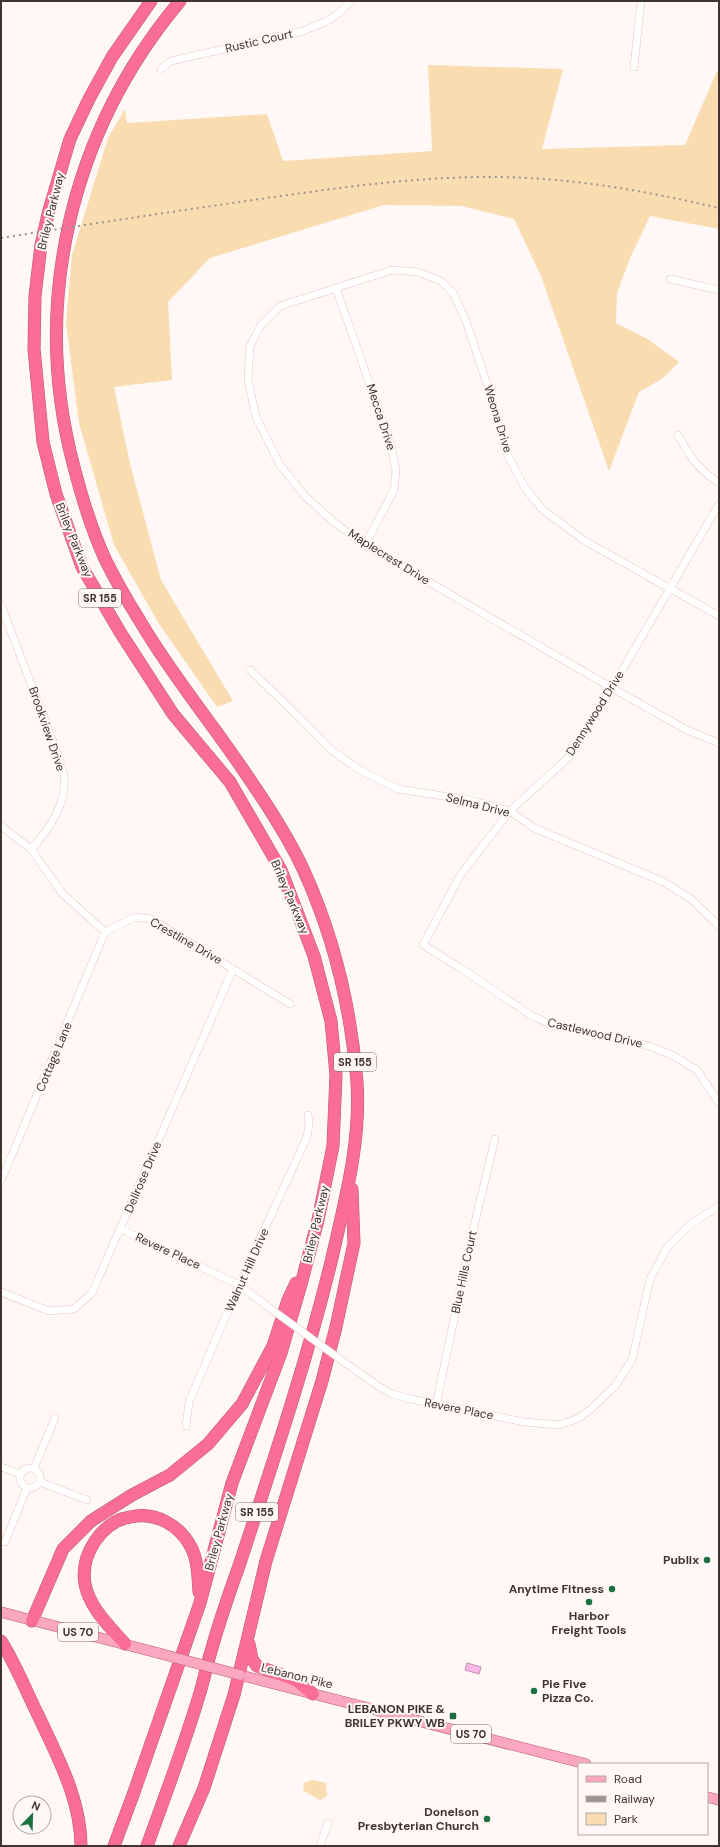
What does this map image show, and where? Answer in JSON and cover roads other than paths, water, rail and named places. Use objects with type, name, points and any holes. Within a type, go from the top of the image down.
[{"type":"highway","name":"Briley Parkway","points":[[114,1846],[200,1603],[232,1483],[281,1353],[310,1253],[333,1146],[336,1075],[331,1021],[314,956],[281,870],[230,782],[173,714],[120,632],[82,567],[56,494],[43,442],[34,349],[34,296],[41,245],[48,210],[70,139],[89,99],[112,57],[151,1]]},
{"type":"highway","name":"Briley Parkway","points":[[147,1846],[199,1696],[212,1645],[299,1379],[318,1314],[352,1174],[357,1087],[352,1034],[340,975],[322,920],[303,870],[278,823],[246,774],[189,696],[142,624],[105,558],[83,500],[67,441],[60,401],[57,368],[58,286],[64,243],[74,200],[88,157],[108,110],[131,68],[161,23],[180,1]]},
{"type":"highway","points":[[179,1846],[204,1788],[240,1675],[266,1561],[322,1381],[340,1309],[354,1243],[352,1174]]},
{"type":"highway","points":[[32,1621],[63,1549],[91,1521],[132,1495],[170,1475],[208,1444],[242,1404],[272,1346],[288,1300],[310,1253]]},
{"type":"highway","points":[[125,1644],[105,1622],[89,1598],[85,1584],[84,1570],[87,1555],[93,1544],[103,1532],[115,1523],[130,1516],[145,1516],[170,1523],[179,1530],[192,1548],[198,1575],[200,1603]]},
{"type":"highway","points":[[248,1639],[252,1659],[257,1666],[296,1680],[313,1694]]},
{"type":"highway","points":[[1,1641],[26,1688],[72,1791],[79,1819],[81,1846]]},
{"type":"main road","name":"Lebanon Pike","points":[[1,1612],[582,1763]]},
{"type":"main road","points":[[708,1797],[719,1800]]},
{"type":"street","name":"Rustic Court","points":[[161,70],[171,61],[303,31],[327,21],[339,13],[351,1]]},
{"type":"street","points":[[634,67],[641,1]]},
{"type":"street","name":"Weona Drive","points":[[336,288],[392,270],[418,272],[441,281],[453,293],[466,321],[486,381],[506,452],[525,488],[544,510],[585,541],[719,616]]},
{"type":"street","points":[[670,279],[719,290]]},
{"type":"street","name":"Mecca Drive","points":[[336,288],[391,445],[396,471],[394,490],[365,545]]},
{"type":"street","name":"Maplecrest Drive","points":[[336,288],[280,306],[261,325],[250,346],[248,380],[256,417],[280,465],[305,496],[335,523],[365,545],[687,730],[719,743]]},
{"type":"street","points":[[678,435],[694,462],[704,474],[719,483]]},
{"type":"street","name":"Dennywood Drive","points":[[423,945],[461,874],[510,811],[570,756],[612,688],[719,504]]},
{"type":"street","name":"Brookview Drive","points":[[1,605],[58,755],[64,777],[62,798],[55,817],[43,835],[30,849]]},
{"type":"street","name":"Selma Drive","points":[[250,670],[301,719],[330,750],[363,772],[398,789],[469,800],[510,811],[534,828],[664,882],[691,899],[719,926]]},
{"type":"street","points":[[1,826],[30,849],[62,893],[105,932]]},
{"type":"street","name":"Crestline Drive","points":[[105,932],[135,917],[151,919],[290,1004]]},
{"type":"street","name":"Cottage Lane","points":[[1,1181],[105,932]]},
{"type":"street","name":"Castlewood Drive","points":[[423,945],[459,967],[532,1016],[554,1025],[649,1046],[672,1055],[697,1070],[719,1102]]},
{"type":"street","name":"Dellrose Drive","points":[[1,1292],[49,1311],[74,1309],[92,1293],[233,969]]},
{"type":"street","name":"Walnut Hill Drive","points":[[186,1426],[189,1402],[307,1137],[309,1124],[308,1115]]},
{"type":"street","name":"Blue Hills Court","points":[[436,1405],[470,1243],[496,1139]]},
{"type":"street","name":"Revere Place","points":[[121,1228],[240,1285],[370,1381],[392,1394],[436,1405],[524,1422],[560,1425],[579,1418],[596,1405],[615,1386],[632,1360],[650,1279],[667,1248],[691,1224],[719,1206]]},
{"type":"street","points":[[34,1468],[55,1418]]},
{"type":"street","points":[[1,1467],[20,1474]]},
{"type":"street","points":[[20,1474],[26,1468],[34,1468],[40,1474],[40,1482],[34,1488],[26,1488]]},
{"type":"street","points":[[20,1474],[21,1482],[26,1488]]},
{"type":"street","points":[[40,1482],[87,1500]]},
{"type":"street","points":[[5,1542],[26,1488]]},
{"type":"street","points":[[320,1846],[328,1823]]},
{"type":"railway","points":[[1,238],[278,196],[372,184],[467,177],[527,178],[610,186],[719,208]]},
{"type":"place","name":"Publix","points":[[707,1560]]},
{"type":"place","name":"Anytime Fitness","points":[[612,1589]]},
{"type":"place","name":"Harbor Freight Tools","points":[[589,1602]]},
{"type":"place","name":"Pie Five Pizza Co.","points":[[534,1691]]},
{"type":"place","name":"LEBANON PIKE & BRILEY PKWY WB","points":[[453,1716]]},
{"type":"place","name":"Donelson Presbyterian Church","points":[[487,1819]]}]
